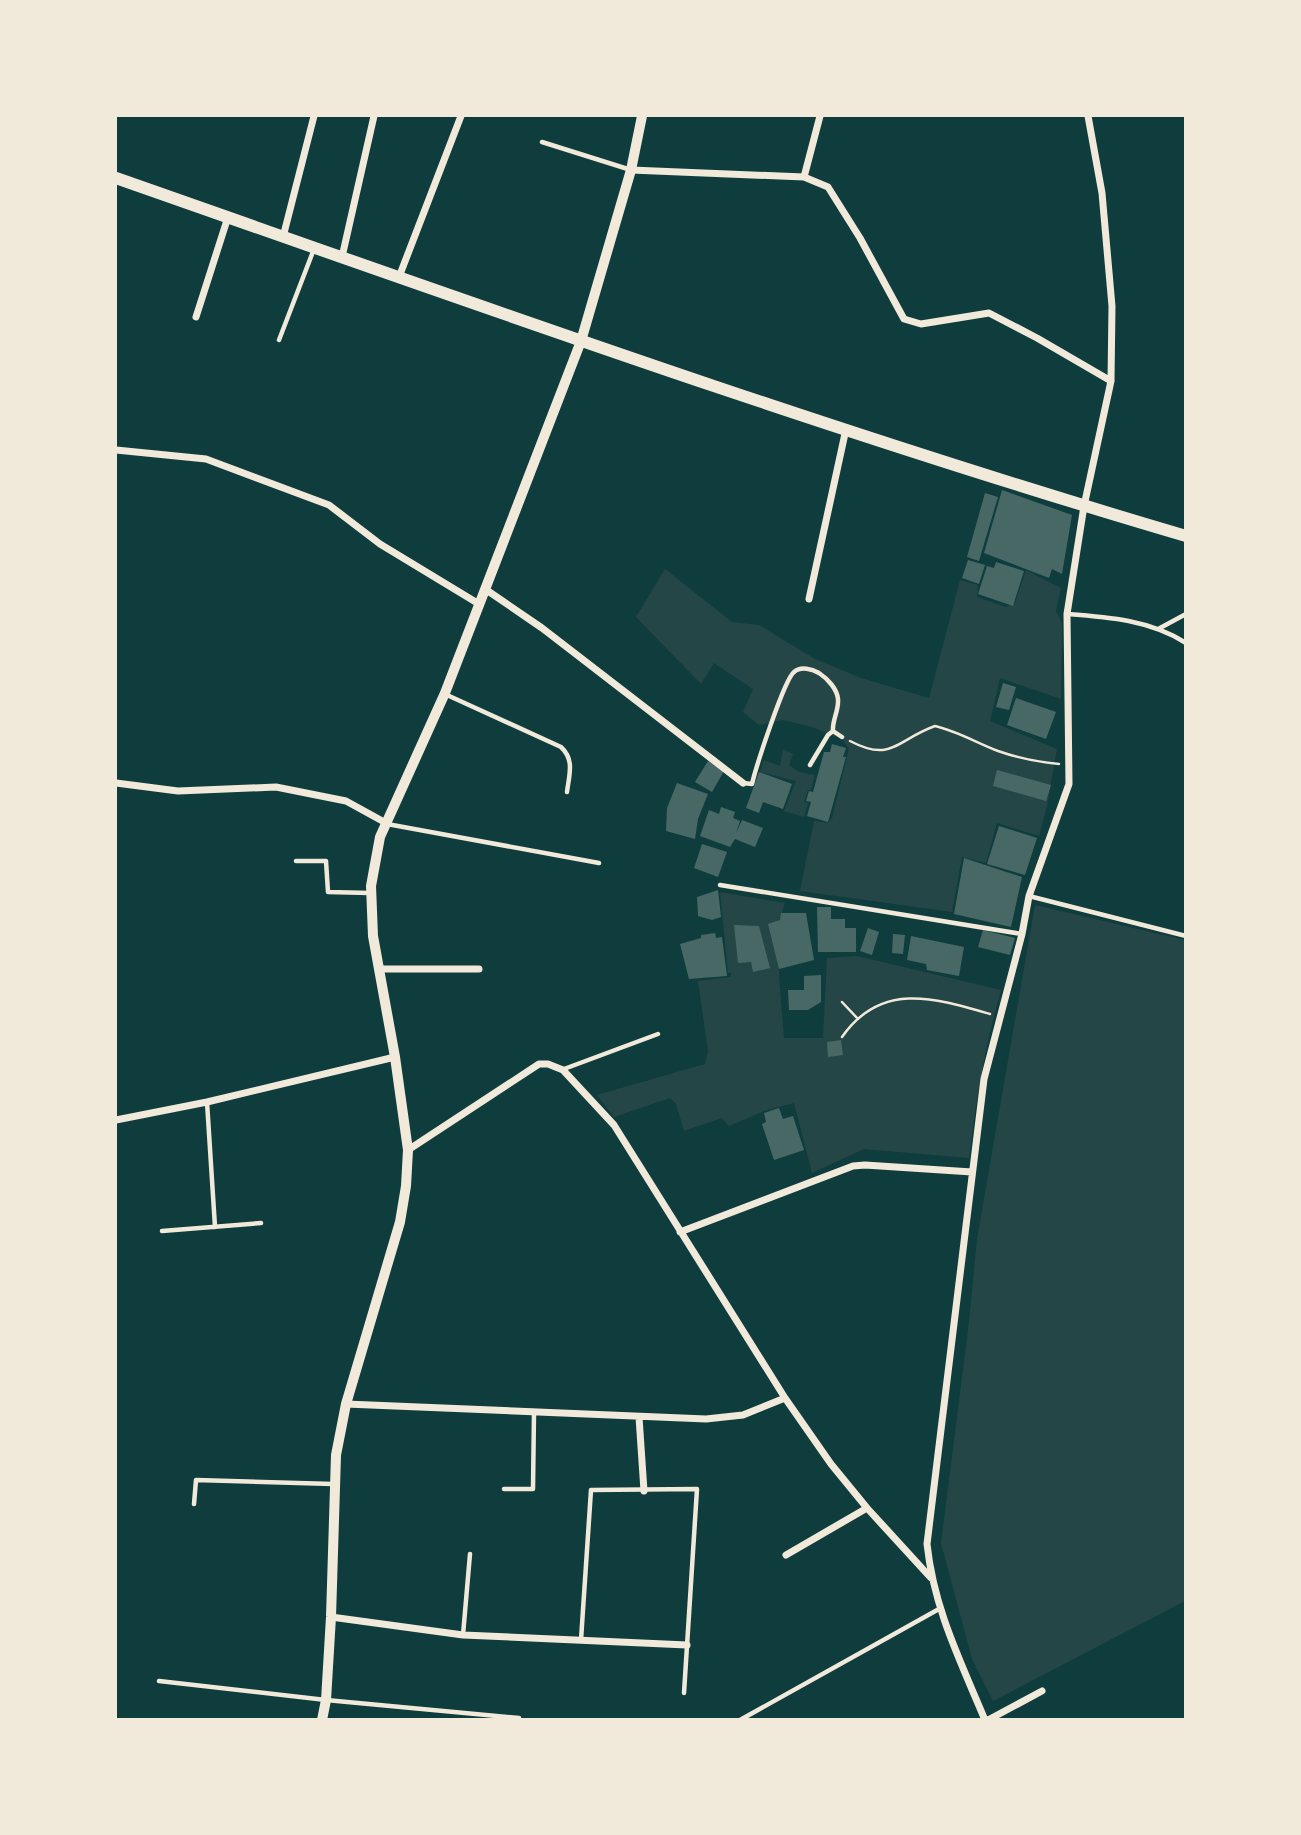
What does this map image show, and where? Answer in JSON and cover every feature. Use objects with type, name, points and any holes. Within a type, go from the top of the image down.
[{"type":"main road","points":[[116,178],[581,341],[1084,506],[1185,536]]},
{"type":"street","points":[[283,237],[314,116]]},
{"type":"street","points":[[342,257],[374,116]]},
{"type":"street","points":[[400,277],[461,116]]},
{"type":"street","points":[[322,1720],[326,1700],[331,1617],[334,1484],[346,1404],[400,1222],[406,1186],[408,1150],[395,1057],[373,936],[371,893],[380,837],[444,693],[581,341],[631,170],[642,116]]},
{"type":"street","points":[[804,177],[820,116]]},
{"type":"street","points":[[1042,1691],[986,1720],[939,1609],[931,1578],[927,1544],[984,1079],[1022,934],[1029,896],[1069,784],[1067,614],[1084,506],[1111,381],[1111,306],[1102,193],[1088,116]]},
{"type":"street","points":[[631,170],[804,177],[828,187],[860,238],[904,319],[921,324],[989,313],[1111,381]]},
{"type":"street","points":[[196,317],[228,217]]},
{"type":"street","points":[[809,599],[846,429]]},
{"type":"street","points":[[116,450],[206,459],[330,505],[380,544],[479,604]]},
{"type":"street","points":[[485,589],[542,628],[743,783]]},
{"type":"street","points":[[116,783],[178,791],[276,787],[346,801],[386,823]]},
{"type":"street","points":[[377,969],[479,969]]},
{"type":"street","points":[[116,1120],[207,1102],[395,1057]]},
{"type":"street","points":[[408,1150],[539,1064],[548,1064],[563,1070],[614,1125],[785,1398],[831,1464],[931,1578]]},
{"type":"street","points":[[680,1232],[853,1167],[865,1165],[972,1172]]},
{"type":"street","points":[[346,1404],[706,1419],[743,1415],[785,1398]]},
{"type":"street","points":[[639,1417],[644,1491]]},
{"type":"street","points":[[786,1555],[867,1508]]},
{"type":"street","points":[[331,1617],[463,1635],[687,1645]]},
{"type":"lane","points":[[542,142],[631,170]]},
{"type":"lane","points":[[279,340],[314,247]]},
{"type":"lane","points":[[1067,614],[1111,617],[1160,628],[1185,643]]},
{"type":"lane","points":[[1160,628],[1185,614]]},
{"type":"lane","points":[[743,783],[751,784],[776,710],[791,674],[798,669],[818,672],[834,688],[838,699],[837,712],[832,723],[833,731],[842,737]]},
{"type":"lane","points":[[444,693],[561,747],[569,754],[571,763],[567,792]]},
{"type":"lane","points":[[810,765],[833,731]]},
{"type":"lane","points":[[386,823],[599,863]]},
{"type":"lane","points":[[296,861],[326,861],[328,892],[371,893]]},
{"type":"lane","points":[[720,885],[1022,934]]},
{"type":"lane","points":[[1029,896],[1185,936]]},
{"type":"lane","points":[[563,1070],[658,1034]]},
{"type":"lane","points":[[207,1102],[215,1227]]},
{"type":"lane","points":[[162,1231],[261,1223]]},
{"type":"lane","points":[[504,1489],[533,1489],[534,1413]]},
{"type":"lane","points":[[194,1504],[196,1480],[334,1484]]},
{"type":"lane","points":[[581,1640],[591,1490],[696,1489],[684,1693]]},
{"type":"lane","points":[[463,1635],[470,1554]]},
{"type":"lane","points":[[740,1720],[939,1609]]},
{"type":"lane","points":[[159,1681],[519,1718]]},
{"type":"path","points":[[842,737],[875,752],[889,750],[935,726],[1024,760],[1069,764]]},
{"type":"path","points":[[842,1037],[858,1018],[885,1001],[921,998],[1000,1016]]},
{"type":"path","points":[[842,1002],[858,1018]]},
{"type":"shaded area","points":[[665,569],[732,622],[759,625],[815,659],[861,678],[929,698],[960,580],[978,585],[977,597],[1006,607],[1015,603],[1026,570],[1061,588],[1056,611],[1062,623],[1061,699],[1000,678],[990,721],[1057,749],[1039,836],[997,823],[986,863],[962,857],[952,912],[800,891],[814,821],[828,823],[832,818],[849,749],[843,740],[812,727],[783,720],[759,725],[743,712],[753,689],[714,663],[701,684],[636,617]]},
{"type":"shaded area","points":[[783,749],[793,754],[789,765],[799,772],[815,775],[804,802],[808,803],[804,817],[784,811],[796,781],[760,772],[764,760],[780,766]]},
{"type":"shaded area","points":[[720,892],[785,903],[778,950],[784,1038],[823,1038],[827,958],[857,956],[1001,990],[982,1073],[969,1158],[864,1149],[812,1173],[794,1103],[764,1111],[729,1126],[722,1118],[684,1131],[676,1104],[670,1098],[614,1117],[597,1095],[705,1064],[708,1051],[698,981],[731,977],[731,973],[728,973]]},
{"type":"shaded area","points":[[1035,905],[1185,940],[1185,1601],[993,1701],[972,1659],[941,1543],[977,1239]]},
{"type":"building","points":[[1002,490],[1072,515],[1062,574],[1052,569],[1049,578],[984,553]]},
{"type":"building","points":[[985,493],[998,497],[979,561],[967,557]]},
{"type":"building","points":[[968,560],[985,565],[979,584],[962,578]]},
{"type":"building","points":[[996,562],[1024,571],[1013,606],[978,594],[987,566],[994,568]]},
{"type":"building","points":[[1003,683],[1016,687],[1009,710],[996,707]]},
{"type":"building","points":[[1016,698],[1056,712],[1046,739],[1007,725]]},
{"type":"building","points":[[832,744],[846,748],[843,757],[846,757],[828,822],[807,816],[811,802],[806,801],[809,791],[813,792],[824,752],[830,752]]},
{"type":"building","points":[[708,761],[724,771],[712,792],[695,782]]},
{"type":"building","points":[[997,770],[1051,785],[1046,801],[993,786]]},
{"type":"building","points":[[759,772],[792,784],[783,809],[763,802],[759,813],[746,808]]},
{"type":"building","points":[[677,783],[708,794],[698,819],[695,839],[666,831],[667,808]]},
{"type":"building","points":[[721,807],[735,812],[733,818],[740,821],[736,833],[742,820],[763,828],[755,847],[735,839],[730,847],[700,836],[709,810],[719,814]]},
{"type":"building","points":[[999,826],[1037,838],[1025,875],[987,864]]},
{"type":"building","points":[[702,844],[727,852],[718,877],[694,868]]},
{"type":"building","points":[[964,858],[1022,877],[1011,927],[954,914]]},
{"type":"building","points":[[718,890],[721,917],[712,920],[698,916],[697,897]]},
{"type":"building","points":[[817,907],[831,907],[831,919],[845,919],[845,928],[856,928],[856,952],[818,952]]},
{"type":"building","points":[[781,913],[806,913],[814,960],[779,969],[768,924],[780,920]]},
{"type":"building","points":[[734,925],[759,926],[770,968],[753,972],[751,962],[738,963]]},
{"type":"building","points":[[868,928],[879,932],[872,955],[860,951]]},
{"type":"building","points":[[983,930],[1015,938],[1010,955],[978,947]]},
{"type":"building","points":[[715,933],[716,938],[722,937],[727,976],[689,979],[680,944],[701,938],[701,935]]},
{"type":"building","points":[[893,934],[905,935],[903,954],[892,953]]},
{"type":"building","points":[[911,936],[964,947],[959,976],[927,970],[926,964],[907,960]]},
{"type":"building","points":[[821,975],[821,1002],[808,1010],[789,1010],[788,990],[804,990],[804,976]]},
{"type":"building","points":[[841,1040],[843,1055],[828,1057],[827,1042]]},
{"type":"building","points":[[779,1108],[783,1119],[793,1116],[804,1150],[774,1160],[762,1124],[766,1122],[764,1113]]}]
